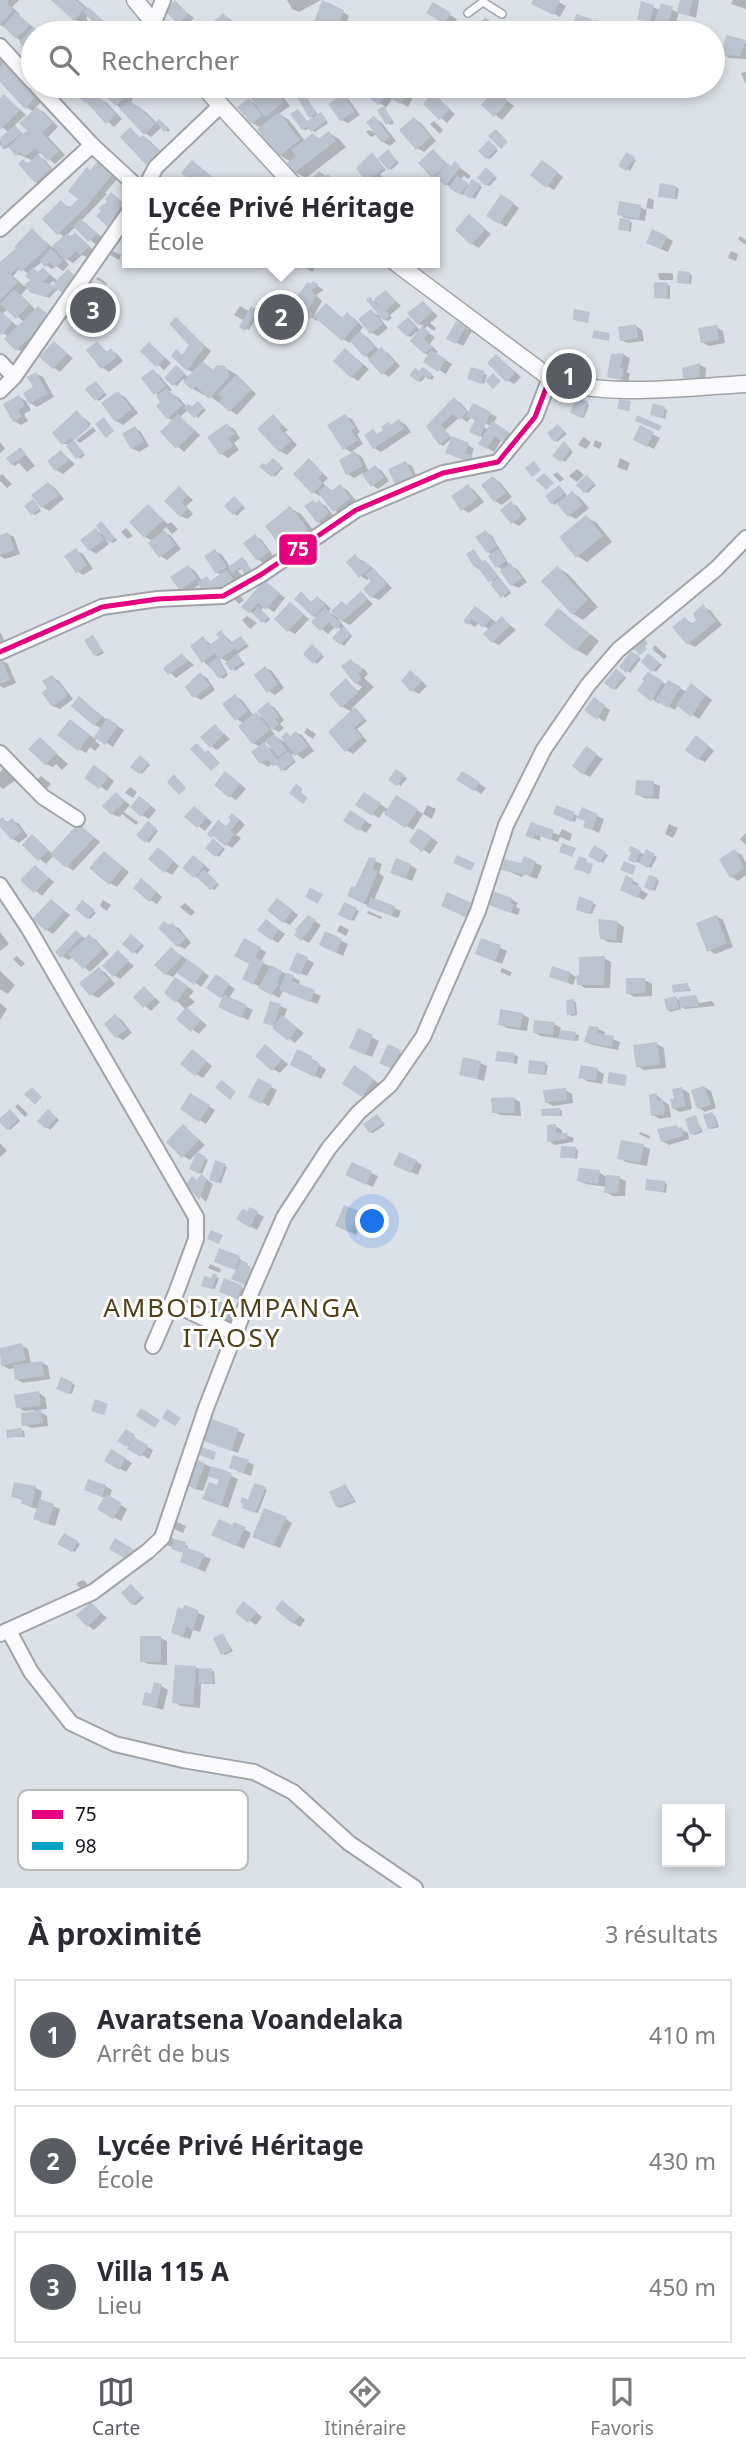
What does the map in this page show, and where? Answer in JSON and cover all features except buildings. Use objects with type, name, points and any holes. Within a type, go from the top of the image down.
[{"type":"street","points":[[135,0],[152,21]]},
{"type":"street","points":[[159,21],[163,0]]},
{"type":"street","points":[[0,46],[21,69]]},
{"type":"street","points":[[48,98],[127,177]]},
{"type":"street","points":[[213,98],[286,177]]},
{"type":"street","points":[[151,177],[156,167],[220,106]]},
{"type":"street","points":[[0,229],[92,145]]},
{"type":"street","points":[[0,391],[14,377],[122,222]]},
{"type":"street","points":[[403,268],[550,378],[565,384],[624,389],[746,384]]},
{"type":"street","points":[[0,362],[14,377]]},
{"type":"street","points":[[0,652],[102,607],[158,599],[223,596],[356,510],[443,473],[498,462],[535,416],[550,378]]},
{"type":"street","points":[[415,1888],[349,1843],[293,1792],[254,1772],[183,1760],[115,1744],[71,1723],[4,1633],[93,1592],[148,1552],[162,1538],[206,1408],[284,1217],[329,1148],[359,1112],[390,1085],[423,1037],[478,911],[506,825],[544,749],[589,685],[618,650],[716,569],[746,538]]},
{"type":"street","points":[[0,753],[43,797],[77,820]]},
{"type":"street","points":[[0,885],[29,929],[195,1217],[196,1239],[153,1346]]},
{"type":"street","points":[[172,1303],[236,1334]]},
{"type":"lane","points":[[468,13],[483,1],[502,14]]},
{"type":"transit line","name":"75","points":[[0,652],[102,607],[158,599],[223,596],[262,574],[356,510],[443,473],[498,462],[535,417],[550,378]]},
{"type":"place","name":"Villa 115 A","points":[[93,310]]},
{"type":"place","name":"Lycée Privé Héritage","points":[[281,317]]},
{"type":"place","name":"Avaratsena Voandelaka","points":[[569,376]]},
{"type":"district","name":"AMBODIAMPANGA ITAOSY","points":[[232,1322]]}]
